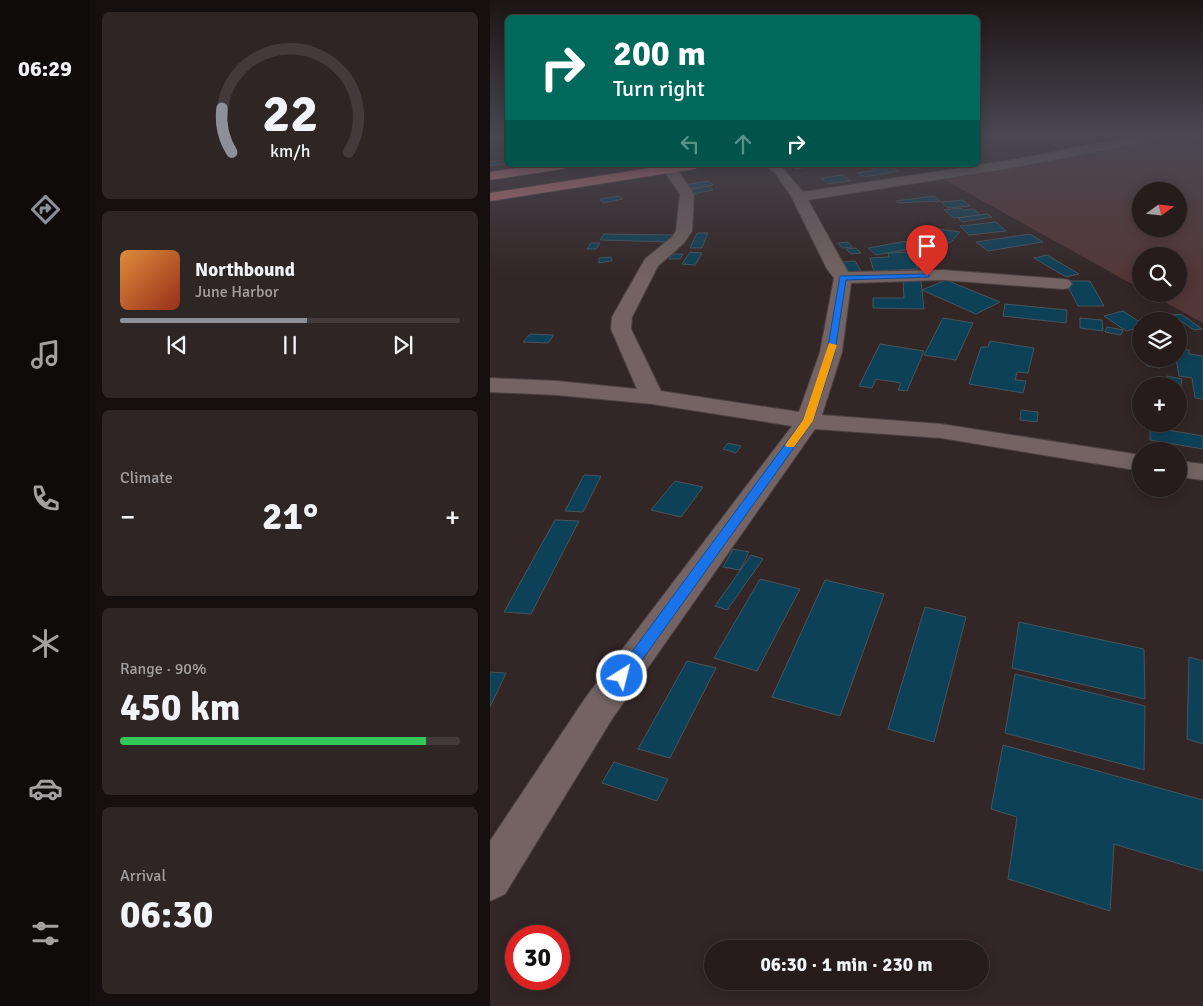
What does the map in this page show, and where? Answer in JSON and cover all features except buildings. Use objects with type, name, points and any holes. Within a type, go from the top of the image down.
[{"type":"highway","points":[[490,197],[577,183]]},
{"type":"street","points":[[652,397],[621,329],[622,317],[651,263],[678,240],[684,231],[686,194],[679,183]]},
{"type":"street","points":[[490,879],[599,708],[808,421],[831,352],[843,278],[836,269],[799,197],[789,183]]},
{"type":"street","points":[[799,197],[890,183]]},
{"type":"street","points":[[843,278],[943,275],[1063,284]]},
{"type":"street","points":[[490,385],[557,388],[652,397],[808,421],[941,431],[1132,462]]},
{"type":"street","points":[[1187,469],[1203,472]]},
{"type":"shaded area","points":[[950,183],[1132,183],[1132,238],[1188,238],[1188,183],[1203,183],[1203,323],[1187,314],[1187,312],[1183,312],[1165,302],[1187,302],[1187,247],[1132,247],[1132,284]]},
{"type":"slow traffic","points":[[790,445],[808,421],[832,345]]},
{"type":"route","points":[[622,676],[808,421],[831,352],[843,278],[927,276]]}]
